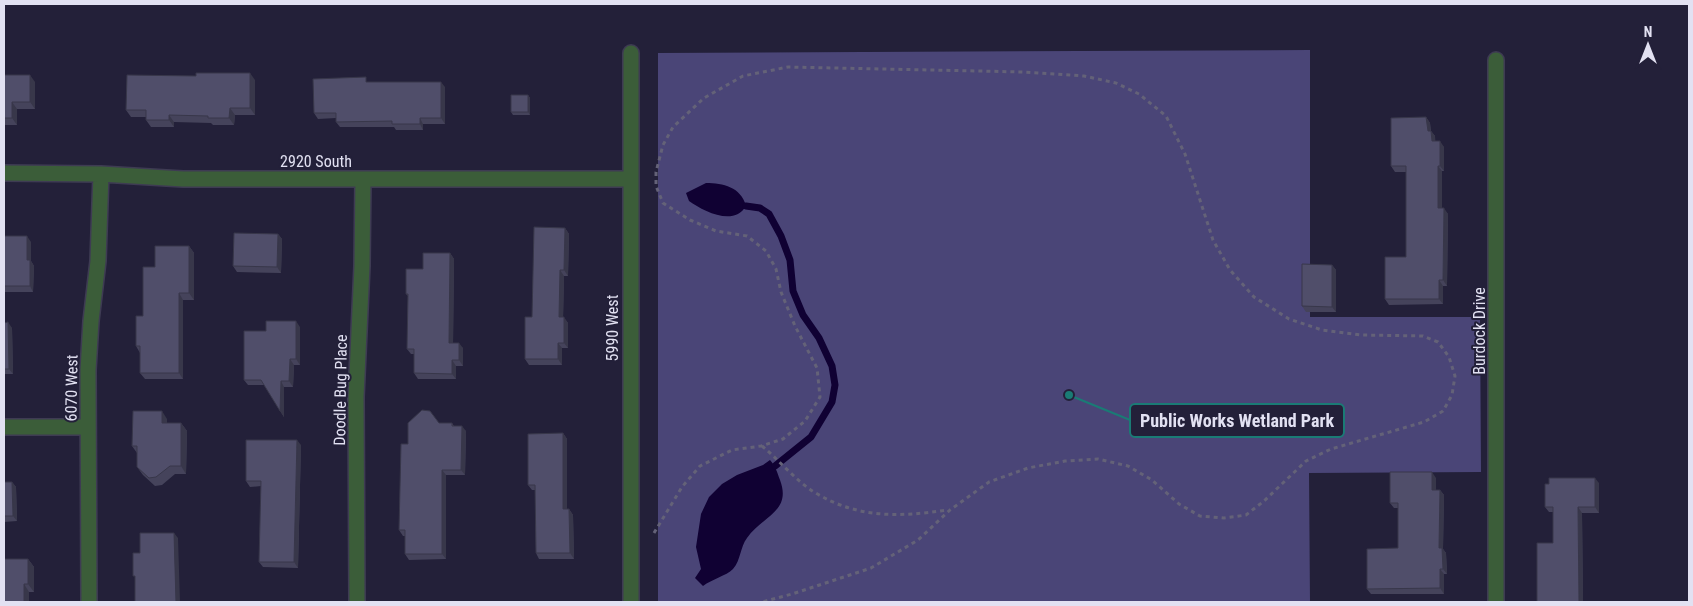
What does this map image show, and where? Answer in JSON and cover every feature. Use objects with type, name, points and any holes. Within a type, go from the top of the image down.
[{"type":"street","name":"5990 West","points":[[631,53],[631,602]]},
{"type":"street","name":"Burdock Drive","points":[[1496,60],[1496,602]]},
{"type":"street","name":"2920 South","points":[[4,174],[101,174],[184,179],[630,179]]},
{"type":"street","name":"6070 West","points":[[89,602],[89,345],[98,261],[101,174]]},
{"type":"street","name":"Doodle Bug Place","points":[[357,602],[356,397],[362,266],[363,179]]},
{"type":"street","points":[[4,427],[88,427]]},
{"type":"path","points":[[654,533],[682,487],[700,466],[732,450],[761,446],[784,439],[805,421],[820,397],[817,368],[795,326],[781,292],[776,269],[766,252],[747,236],[716,231],[690,220],[663,203],[656,186],[656,172],[663,146],[673,127],[704,98],[743,76],[788,67],[1024,72],[1084,76],[1116,83],[1140,94],[1166,116],[1185,154],[1213,240],[1230,270],[1254,297],[1289,319],[1322,330],[1361,335],[1423,336],[1438,342],[1449,357],[1455,376],[1452,395],[1443,411],[1424,422],[1331,449],[1306,461],[1264,501],[1246,515],[1224,518],[1200,516],[1179,504],[1152,480],[1128,466],[1098,459],[1065,461],[1028,468],[989,482],[950,510],[918,540],[872,568],[762,602]]},
{"type":"path","points":[[761,446],[814,491],[848,507],[883,515],[913,515],[950,510]]},
{"type":"shaded area","points":[[1310,50],[1310,317],[1480,317],[1481,472],[1309,473],[1310,602],[658,602],[658,53]]},
{"type":"shaded area","points":[[706,183],[725,185],[736,190],[746,206],[741,212],[726,216],[710,213],[689,201],[686,193]]},
{"type":"shaded area","points":[[770,460],[774,465],[783,491],[779,507],[747,538],[738,562],[733,569],[703,586],[695,578],[701,569],[696,547],[701,514],[709,497],[722,484]]},
{"type":"building","points":[[196,73],[250,73],[250,108],[230,108],[229,118],[169,115],[169,120],[146,120],[146,110],[126,110],[127,75],[196,76]]},
{"type":"building","points":[[4,75],[30,75],[30,102],[12,102],[12,118],[4,118]]},
{"type":"building","points":[[366,77],[366,82],[441,82],[441,118],[420,118],[420,124],[392,124],[392,121],[336,122],[336,113],[314,113],[313,79]]},
{"type":"building","points":[[511,95],[528,95],[528,112],[511,112]]},
{"type":"building","points":[[1426,117],[1432,141],[1440,141],[1438,208],[1444,208],[1443,280],[1439,280],[1439,299],[1385,299],[1385,257],[1406,257],[1406,166],[1391,166],[1391,118]]},
{"type":"building","points":[[534,227],[565,228],[564,270],[560,270],[559,317],[564,317],[564,343],[558,343],[558,359],[525,359],[525,317],[532,317]]},
{"type":"building","points":[[234,233],[278,234],[277,267],[233,266]]},
{"type":"building","points":[[4,236],[27,236],[27,260],[30,260],[30,286],[4,286]]},
{"type":"building","points":[[155,246],[189,246],[189,293],[179,293],[179,373],[140,373],[140,346],[136,346],[136,316],[143,316],[143,267],[155,267]]},
{"type":"building","points":[[423,253],[450,253],[449,343],[459,343],[459,360],[452,360],[452,374],[414,373],[414,349],[407,349],[408,294],[406,294],[406,269],[423,269]]},
{"type":"building","points":[[1302,264],[1332,265],[1332,307],[1302,306]]},
{"type":"building","points":[[266,321],[296,321],[296,359],[290,359],[289,381],[281,381],[280,411],[261,380],[244,380],[244,331],[266,331]]},
{"type":"building","points":[[8,322],[9,369],[4,369],[4,323]]},
{"type":"building","points":[[422,410],[430,411],[439,423],[452,423],[452,426],[462,426],[461,470],[442,470],[442,554],[405,554],[405,530],[399,530],[401,444],[408,444],[408,423]]},
{"type":"building","points":[[133,411],[162,411],[162,423],[181,423],[181,466],[170,466],[156,477],[149,478],[137,467],[137,446],[132,446]]},
{"type":"building","points":[[563,433],[563,509],[569,509],[570,553],[536,553],[535,485],[528,485],[528,434]]},
{"type":"building","points":[[246,440],[297,440],[294,562],[259,562],[261,481],[246,481]]},
{"type":"building","points":[[1390,472],[1432,472],[1432,490],[1440,490],[1439,548],[1442,548],[1443,569],[1440,569],[1440,588],[1367,589],[1367,549],[1398,548],[1398,503],[1390,503]]},
{"type":"building","points":[[1549,478],[1595,478],[1595,507],[1578,507],[1579,602],[1537,602],[1537,543],[1553,543],[1553,507],[1545,507],[1545,484],[1549,484]]},
{"type":"building","points":[[4,482],[12,482],[13,516],[4,516]]},
{"type":"building","points":[[140,533],[174,533],[176,602],[135,602],[133,553],[140,553]]},
{"type":"building","points":[[4,559],[28,559],[28,584],[24,584],[24,602],[4,602]]},
{"type":"waterway","points":[[746,206],[760,208],[769,214],[781,236],[790,260],[793,291],[803,315],[819,338],[832,366],[835,385],[832,402],[811,437],[775,466]]},
{"type":"place","name":"Public Works Wetland Park","points":[[1069,395]]}]
